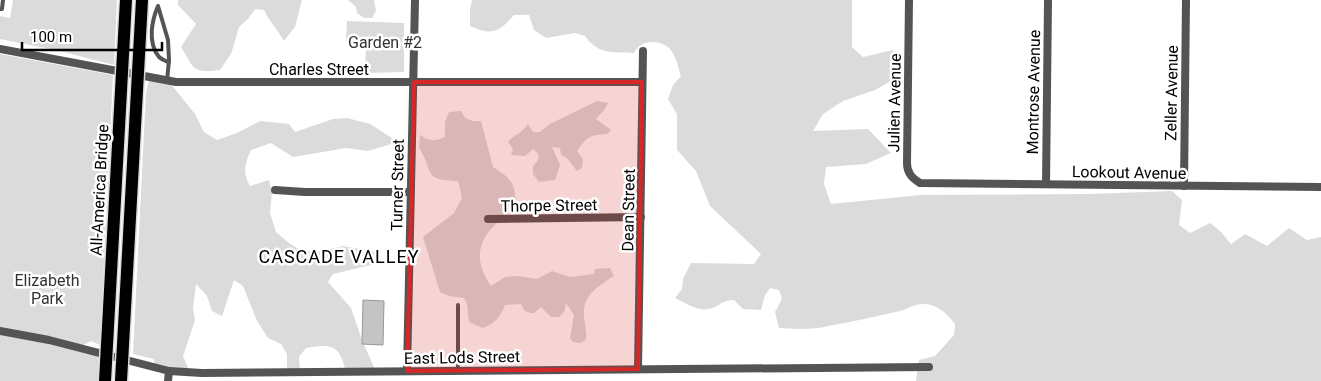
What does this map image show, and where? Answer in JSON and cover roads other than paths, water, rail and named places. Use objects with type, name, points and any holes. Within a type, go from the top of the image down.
[{"type":"main road","name":"All-America Bridge","points":[[105,381],[126,0]]},
{"type":"main road","name":"All-America Bridge","points":[[121,381],[142,0]]},
{"type":"street","name":"Turner Street","points":[[407,371],[415,0]]},
{"type":"street","name":"Julien Avenue","points":[[909,0],[907,170],[912,178],[920,183],[937,184]]},
{"type":"street","name":"Montrose Avenue","points":[[1046,184],[1048,0]]},
{"type":"street","name":"Zeller Avenue","points":[[1184,186],[1186,0]]},
{"type":"street","name":"Charles Street","points":[[0,49],[167,81],[190,83],[642,82]]},
{"type":"street","name":"Dean Street","points":[[638,368],[643,51]]},
{"type":"street","name":"Lookout Avenue","points":[[937,184],[1321,187]]},
{"type":"street","points":[[275,190],[305,192],[410,192]]},
{"type":"street","name":"Thorpe Street","points":[[488,219],[641,217]]},
{"type":"street","name":"East Lods Street","points":[[0,331],[49,340],[169,371],[211,373],[929,367]]},
{"type":"street","points":[[168,381],[169,371]]},
{"type":"lane","points":[[0,9],[2,9],[3,0]]},
{"type":"lane","points":[[158,0],[168,40],[169,63],[167,81]]},
{"type":"lane","points":[[158,6],[152,20],[154,45],[159,57],[169,63]]},
{"type":"lane","points":[[458,305],[458,371]]},
{"type":"district","name":"CASCADE VALLEY","points":[[339,257]]},
{"type":"park label","name":"Garden #2","points":[[385,42]]},
{"type":"park label","name":"Elizabeth Park","points":[[47,289]]}]
